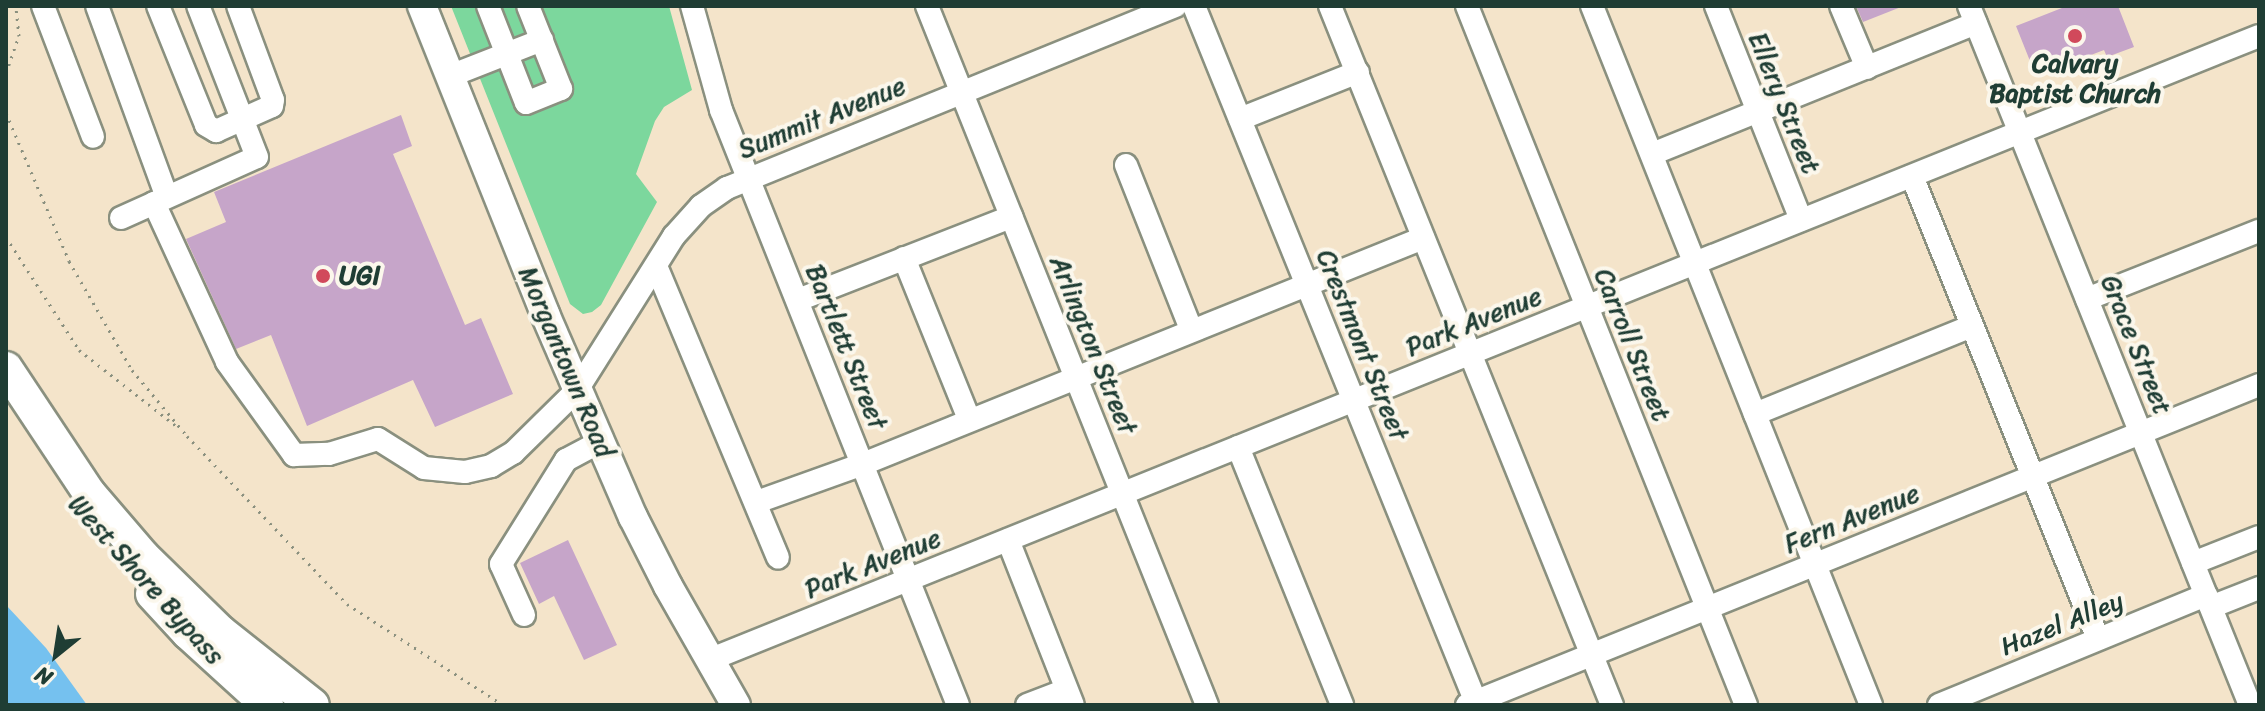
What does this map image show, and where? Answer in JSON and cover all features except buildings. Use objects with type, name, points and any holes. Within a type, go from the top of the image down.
[{"type":"highway","name":"West Shore Bypass","points":[[6,368],[89,493],[143,556],[221,632],[313,705]]},
{"type":"highway","name":"West Shore Bypass","points":[[6,410],[97,534],[188,633],[267,705]]},
{"type":"main road","name":"Morgantown Road","points":[[422,6],[600,442],[650,552],[736,705]]},
{"type":"street","points":[[43,6],[93,137]]},
{"type":"street","points":[[97,6],[161,200]]},
{"type":"street","points":[[158,6],[206,125],[216,131],[272,106],[273,100],[238,6]]},
{"type":"street","points":[[121,218],[257,157],[198,6]]},
{"type":"street","points":[[488,6],[526,103],[561,89],[528,6]]},
{"type":"street","name":"Bartlett Street","points":[[692,6],[721,110],[958,705]]},
{"type":"street","name":"Arlington Street","points":[[927,6],[1207,705]]},
{"type":"street","name":"Summit Avenue","points":[[161,200],[227,362],[294,455],[329,454],[378,439],[424,468],[465,472],[491,466],[513,453],[577,390],[687,220],[727,188],[1175,6]]},
{"type":"street","name":"Crestmont Street","points":[[1194,6],[1473,704]]},
{"type":"street","points":[[1330,6],[1612,705]]},
{"type":"street","name":"Carroll Street","points":[[1467,6],[1746,705]]},
{"type":"street","points":[[1592,6],[1871,705]]},
{"type":"street","name":"Ellery Street","points":[[1716,6],[1801,220]]},
{"type":"street","points":[[1841,6],[1867,68]]},
{"type":"street","points":[[1652,154],[1867,68],[1973,14]]},
{"type":"street","name":"Grace Street","points":[[1973,14],[2250,705]]},
{"type":"street","name":"Park Avenue","points":[[709,660],[2259,36]]},
{"type":"street","points":[[450,76],[542,40]]},
{"type":"street","points":[[1240,119],[1358,72]]},
{"type":"street","points":[[1126,165],[1191,329]]},
{"type":"street","points":[[1912,176],[2098,639]]},
{"type":"street","points":[[798,300],[1011,217]]},
{"type":"street","points":[[2087,299],[2259,231]]},
{"type":"street","points":[[757,502],[863,464],[1191,329],[1423,238]]},
{"type":"street","points":[[904,258],[969,419]]},
{"type":"street","points":[[656,266],[778,558]]},
{"type":"street","points":[[1755,414],[1972,326]]},
{"type":"street","name":"Fern Avenue","points":[[1473,704],[2259,385]]},
{"type":"street","points":[[524,615],[501,564],[566,460],[600,442]]},
{"type":"street","points":[[1238,447],[1342,705]]},
{"type":"street","points":[[2193,563],[2259,537]]},
{"type":"street","points":[[1008,540],[1070,697],[1027,705]]},
{"type":"street","name":"Hazel Alley","points":[[1939,705],[2098,639],[2208,601],[2259,588]]},
{"type":"path","points":[[6,73],[19,36],[16,6]]},
{"type":"path","points":[[6,113],[69,261],[132,370],[181,430],[347,604],[503,705]]},
{"type":"path","points":[[6,237],[79,350],[181,430]]},
{"type":"green space","points":[[451,6],[669,6],[692,90],[664,107],[655,121],[636,174],[657,202],[601,305],[592,312],[583,314],[570,304]]},
{"type":"water","points":[[6,605],[46,648],[87,705],[6,705]]},
{"type":"place","name":"Calvary Baptist Church","points":[[2075,36]]},
{"type":"place","name":"UGI","points":[[323,276]]}]
